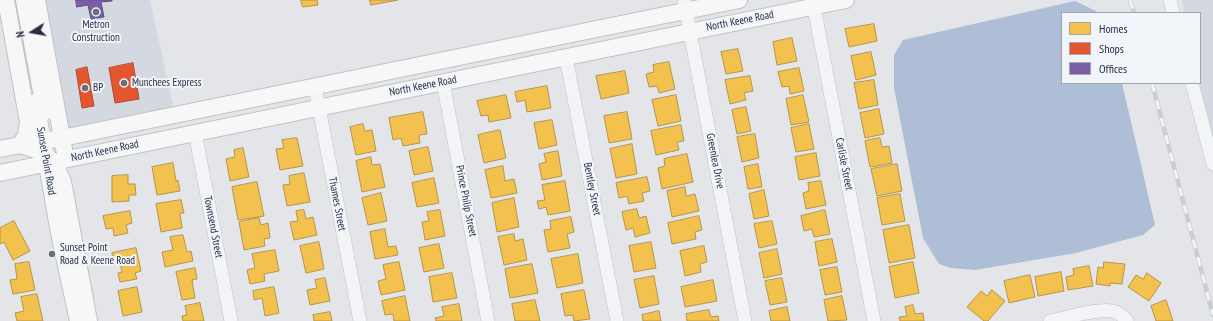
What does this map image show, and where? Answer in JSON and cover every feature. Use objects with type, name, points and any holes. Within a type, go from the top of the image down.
[{"type":"main road","points":[[6,0],[28,122],[26,135],[20,145]]},
{"type":"main road","name":"Sunset Point Road","points":[[17,0],[98,321]]},
{"type":"main road","points":[[24,0],[46,119],[56,151],[63,182],[90,321]]},
{"type":"main road","name":"Sunset Point Road","points":[[37,0],[78,321]]},
{"type":"main road","name":"North Keene Road","points":[[0,173],[56,151],[91,141],[199,119],[249,100],[315,87],[685,5],[739,0]]},
{"type":"main road","name":"North Keene Road","points":[[0,149],[20,145],[56,151],[195,132],[846,0]]},
{"type":"main road","points":[[0,162],[56,151]]},
{"type":"street","points":[[1170,0],[1173,12]]},
{"type":"street","name":"Greenlea Drive","points":[[685,5],[745,321]]},
{"type":"street","name":"Carlisle Street","points":[[814,6],[874,321]]},
{"type":"street","name":"Bentley Street","points":[[566,57],[617,321]]},
{"type":"street","name":"Prince Philip Street","points":[[443,82],[488,321]]},
{"type":"street","points":[[1192,84],[1213,164]]},
{"type":"street","name":"Thames Street","points":[[315,87],[360,321]]},
{"type":"street","name":"Townsend Street","points":[[195,132],[231,321]]},
{"type":"street","points":[[1050,321],[1101,310],[1111,310],[1120,313],[1127,321]]},
{"type":"shaded area","points":[[43,0],[150,0],[174,110],[67,131],[67,119],[65,118]]},
{"type":"shaded area","points":[[1182,0],[1213,0],[1213,140],[1199,84],[1201,84],[1201,12],[1184,12]]},
{"type":"water","points":[[1075,1],[1096,11],[1061,12],[1061,84],[1122,84],[1155,225],[1143,235],[1076,253],[975,270],[951,268],[939,264],[923,238],[894,88],[894,55],[903,40]]},
{"type":"building: Homes","points":[[301,0],[317,0],[318,5],[303,7]]},
{"type":"building: Homes","points":[[370,0],[398,0],[371,5]]},
{"type":"building: Homes","points":[[874,24],[877,41],[849,47],[845,29]]},
{"type":"building: Homes","points":[[792,38],[797,61],[777,65],[773,42]]},
{"type":"building: Homes","points":[[738,49],[743,71],[726,74],[721,52]]},
{"type":"building: Homes","points":[[871,52],[876,75],[856,80],[851,56]]},
{"type":"building: Homes","points":[[669,62],[675,89],[659,93],[657,86],[649,87],[646,74],[654,72],[653,65]]},
{"type":"building: Homes","points":[[799,68],[804,91],[790,94],[789,86],[782,87],[778,72]]},
{"type":"building: Homes","points":[[625,71],[629,93],[601,99],[596,76]]},
{"type":"building: Homes","points":[[750,76],[753,91],[744,93],[746,100],[730,104],[725,80]]},
{"type":"building: Homes","points":[[874,80],[878,105],[859,109],[854,83]]},
{"type":"building: Homes","points":[[547,86],[551,108],[527,112],[525,100],[517,102],[515,92]]},
{"type":"building: Homes","points":[[506,95],[511,118],[489,122],[488,115],[481,116],[477,101]]},
{"type":"building: Homes","points":[[676,95],[681,121],[658,126],[652,100]]},
{"type":"building: Homes","points":[[803,95],[809,122],[791,125],[786,99]]},
{"type":"building: Homes","points":[[746,107],[751,131],[737,134],[732,110]]},
{"type":"building: Homes","points":[[879,109],[884,134],[865,138],[860,113]]},
{"type":"building: Homes","points":[[423,112],[427,134],[419,135],[420,143],[403,146],[401,138],[393,140],[389,118]]},
{"type":"building: Homes","points":[[627,112],[632,139],[609,143],[604,116]]},
{"type":"building: Homes","points":[[552,120],[557,145],[539,149],[534,123]]},
{"type":"building: Homes","points":[[363,124],[365,131],[372,130],[376,151],[356,155],[350,127]]},
{"type":"building: Homes","points":[[809,124],[814,149],[796,152],[791,128]]},
{"type":"building: Homes","points":[[681,125],[684,141],[677,142],[679,150],[656,155],[651,131]]},
{"type":"building: Homes","points":[[500,130],[506,158],[484,163],[478,135]]},
{"type":"building: Homes","points":[[755,134],[759,158],[742,162],[737,137]]},
{"type":"building: Homes","points":[[297,138],[303,166],[280,170],[276,149],[284,148],[282,140]]},
{"type":"building: Homes","points":[[880,138],[882,147],[889,146],[892,163],[870,167],[865,141]]},
{"type":"building: Homes","points":[[632,144],[637,174],[616,178],[610,149]]},
{"type":"building: Homes","points":[[428,147],[433,171],[414,175],[409,151]]},
{"type":"building: Homes","points":[[243,148],[249,177],[230,181],[226,159],[235,157],[234,150]]},
{"type":"building: Homes","points":[[558,151],[562,176],[542,180],[539,164],[546,162],[544,154]]},
{"type":"building: Homes","points":[[816,153],[820,176],[799,180],[795,157]]},
{"type":"building: Homes","points":[[687,154],[693,182],[662,189],[658,168],[665,166],[664,159]]},
{"type":"building: Homes","points":[[371,157],[372,165],[380,164],[385,187],[362,192],[356,161]]},
{"type":"building: Homes","points":[[173,163],[176,181],[178,180],[180,191],[157,195],[152,167]]},
{"type":"building: Homes","points":[[758,164],[762,187],[748,189],[744,167]]},
{"type":"building: Homes","points":[[897,164],[902,191],[877,196],[871,169]]},
{"type":"building: Homes","points":[[503,166],[505,181],[514,179],[517,193],[491,198],[485,170]]},
{"type":"building: Homes","points":[[304,173],[310,202],[287,206],[283,185],[290,184],[289,176]]},
{"type":"building: Homes","points":[[128,175],[128,184],[135,184],[136,195],[129,195],[129,201],[112,202],[112,176]]},
{"type":"building: Homes","points":[[647,177],[650,191],[642,193],[644,201],[629,204],[627,196],[619,198],[616,183]]},
{"type":"building: Homes","points":[[434,178],[439,203],[417,207],[412,183]]},
{"type":"building: Homes","points":[[565,181],[570,211],[548,215],[546,207],[539,209],[537,201],[545,200],[542,185]]},
{"type":"building: Homes","points":[[821,181],[826,205],[806,209],[803,193],[809,191],[808,183]]},
{"type":"building: Homes","points":[[257,182],[264,216],[238,220],[232,187]]},
{"type":"building: Homes","points":[[685,187],[686,196],[695,194],[699,211],[672,217],[667,191]]},
{"type":"building: Homes","points":[[764,190],[769,216],[754,219],[749,194]]},
{"type":"building: Homes","points":[[381,193],[387,221],[368,225],[362,198]]},
{"type":"building: Homes","points":[[900,194],[905,221],[882,225],[877,198]]},
{"type":"building: Homes","points":[[514,198],[519,227],[497,232],[492,203]]},
{"type":"building: Homes","points":[[181,200],[184,213],[180,213],[182,228],[161,232],[156,204]]},
{"type":"building: Homes","points":[[637,209],[639,218],[646,216],[650,233],[635,237],[633,228],[626,230],[622,212]]},
{"type":"building: Homes","points":[[304,210],[306,219],[313,217],[317,235],[294,240],[290,222],[298,221],[296,211]]},
{"type":"building: Homes","points":[[440,210],[445,236],[425,240],[422,222],[429,221],[427,212]]},
{"type":"building: Homes","points":[[825,210],[830,234],[814,237],[812,229],[804,231],[801,216]]},
{"type":"building: Homes","points":[[130,211],[132,223],[126,225],[128,233],[114,236],[113,228],[106,229],[103,216]]},
{"type":"building: Homes","points":[[699,216],[702,230],[695,232],[696,239],[672,244],[668,223]]},
{"type":"building: Homes","points":[[571,217],[574,232],[567,234],[570,248],[548,252],[544,230],[551,229],[550,221]]},
{"type":"building: Homes","points":[[259,218],[261,225],[268,223],[270,238],[264,239],[265,246],[244,250],[239,222]]},
{"type":"building: Homes","points":[[14,221],[30,251],[13,260],[4,242],[0,244],[0,228]]},
{"type":"building: Homes","points":[[772,221],[777,244],[759,248],[754,224]]},
{"type":"building: Homes","points":[[909,225],[915,258],[889,263],[883,230]]},
{"type":"building: Homes","points":[[385,229],[388,247],[396,246],[398,255],[375,259],[370,232]]},
{"type":"building: Homes","points":[[514,234],[515,241],[523,239],[527,260],[504,265],[498,237]]},
{"type":"building: Homes","points":[[183,235],[187,252],[191,251],[193,261],[165,267],[162,252],[173,250],[170,237]]},
{"type":"building: Homes","points":[[832,239],[837,262],[819,266],[815,242]]},
{"type":"building: Homes","points":[[319,242],[324,269],[306,273],[300,246]]},
{"type":"building: Homes","points":[[651,242],[656,268],[634,272],[629,246]]},
{"type":"building: Homes","points":[[439,244],[444,268],[424,272],[419,248]]},
{"type":"building: Homes","points":[[704,246],[707,262],[700,264],[701,272],[685,276],[680,251]]},
{"type":"building: Homes","points":[[136,248],[141,271],[135,273],[137,279],[120,282],[118,273],[122,272],[120,263],[114,265],[112,253]]},
{"type":"building: Homes","points":[[777,249],[782,274],[764,278],[759,253]]},
{"type":"building: Homes","points":[[275,250],[279,271],[264,274],[265,281],[250,284],[247,270],[255,268],[252,254]]},
{"type":"building: Homes","points":[[578,254],[583,283],[557,288],[551,259]]},
{"type":"building: Homes","points":[[29,262],[35,290],[13,294],[10,280],[17,279],[15,264]]},
{"type":"building: Homes","points":[[399,262],[405,290],[381,295],[378,281],[386,279],[383,265]]},
{"type":"building: Homes","points":[[913,262],[919,293],[895,298],[889,267]]},
{"type":"building: Homes","points":[[1104,262],[1125,264],[1122,284],[1110,283],[1110,286],[1096,284],[1098,267],[1103,268]]},
{"type":"building: Homes","points":[[532,264],[538,293],[510,298],[505,269]]},
{"type":"building: Homes","points":[[1089,266],[1093,286],[1068,290],[1066,277],[1074,275],[1073,269]]},
{"type":"building: Homes","points":[[837,267],[842,292],[825,295],[820,270]]},
{"type":"building: Homes","points":[[195,268],[197,279],[192,280],[195,298],[182,300],[176,272]]},
{"type":"building: Homes","points":[[1061,272],[1064,291],[1038,296],[1035,277]]},
{"type":"building: Homes","points":[[452,273],[457,298],[433,302],[429,277]]},
{"type":"building: Homes","points":[[1147,273],[1161,283],[1149,301],[1128,287],[1136,275],[1143,279]]},
{"type":"building: Homes","points":[[1030,275],[1035,297],[1009,303],[1004,281]]},
{"type":"building: Homes","points":[[654,276],[659,304],[640,308],[634,280]]},
{"type":"building: Homes","points":[[325,278],[330,301],[310,305],[307,290],[317,288],[315,280]]},
{"type":"building: Homes","points":[[782,278],[787,302],[770,305],[765,281]]},
{"type":"building: Homes","points":[[713,280],[717,301],[685,307],[681,287]]},
{"type":"building: Homes","points":[[137,287],[142,312],[123,316],[118,291]]},
{"type":"building: Homes","points":[[274,287],[279,313],[265,316],[262,298],[254,300],[253,291]]},
{"type":"building: Homes","points":[[584,290],[590,319],[574,321],[573,315],[565,316],[561,294]]},
{"type":"building: Homes","points":[[992,290],[1005,301],[988,321],[984,321],[967,307],[981,291],[987,296]]},
{"type":"building: Homes","points":[[37,294],[43,321],[17,321],[15,313],[24,311],[21,297]]},
{"type":"building: Homes","points":[[405,296],[410,321],[394,321],[393,314],[385,315],[382,301]]},
{"type":"building: Homes","points":[[842,296],[847,320],[828,321],[824,300]]},
{"type":"building: Homes","points":[[535,300],[540,321],[515,321],[512,304]]},
{"type":"building: Homes","points":[[1166,300],[1173,321],[1156,321],[1151,306]]},
{"type":"building: Homes","points":[[200,303],[204,321],[183,321],[182,316],[187,315],[185,306]]},
{"type":"building: Homes","points":[[459,304],[462,321],[436,321],[435,318],[444,316],[442,307]]},
{"type":"building: Homes","points":[[913,305],[915,314],[923,313],[924,321],[900,321],[899,317],[907,316],[905,307]]},
{"type":"building: Homes","points":[[787,307],[790,321],[771,321],[769,311]]},
{"type":"building: Homes","points":[[709,310],[711,317],[718,316],[719,321],[687,321],[686,314]]},
{"type":"building: Homes","points":[[659,311],[661,321],[643,321],[642,315]]},
{"type":"building: Homes","points":[[330,312],[332,321],[314,321],[313,315]]},
{"type":"building: Shops","name":"Munchees Express","points":[[133,63],[139,99],[115,103],[109,68]]},
{"type":"building: Shops","name":"BP","points":[[87,67],[94,106],[82,108],[76,70]]},
{"type":"building: Offices","name":"Metron Construction","points":[[76,0],[112,1],[101,2],[104,17],[91,19],[88,5],[77,7]]},
{"type":"railway","points":[[1130,0],[1134,12]]},
{"type":"railway","points":[[1152,84],[1213,315]]},
{"type":"place","name":"Metron Construction","points":[[96,12]]},
{"type":"place","name":"Munchees Express","points":[[124,83]]},
{"type":"place","name":"BP","points":[[85,88]]},
{"type":"place","name":"Sunset Point Road & Keene Road","points":[[52,254]]}]
